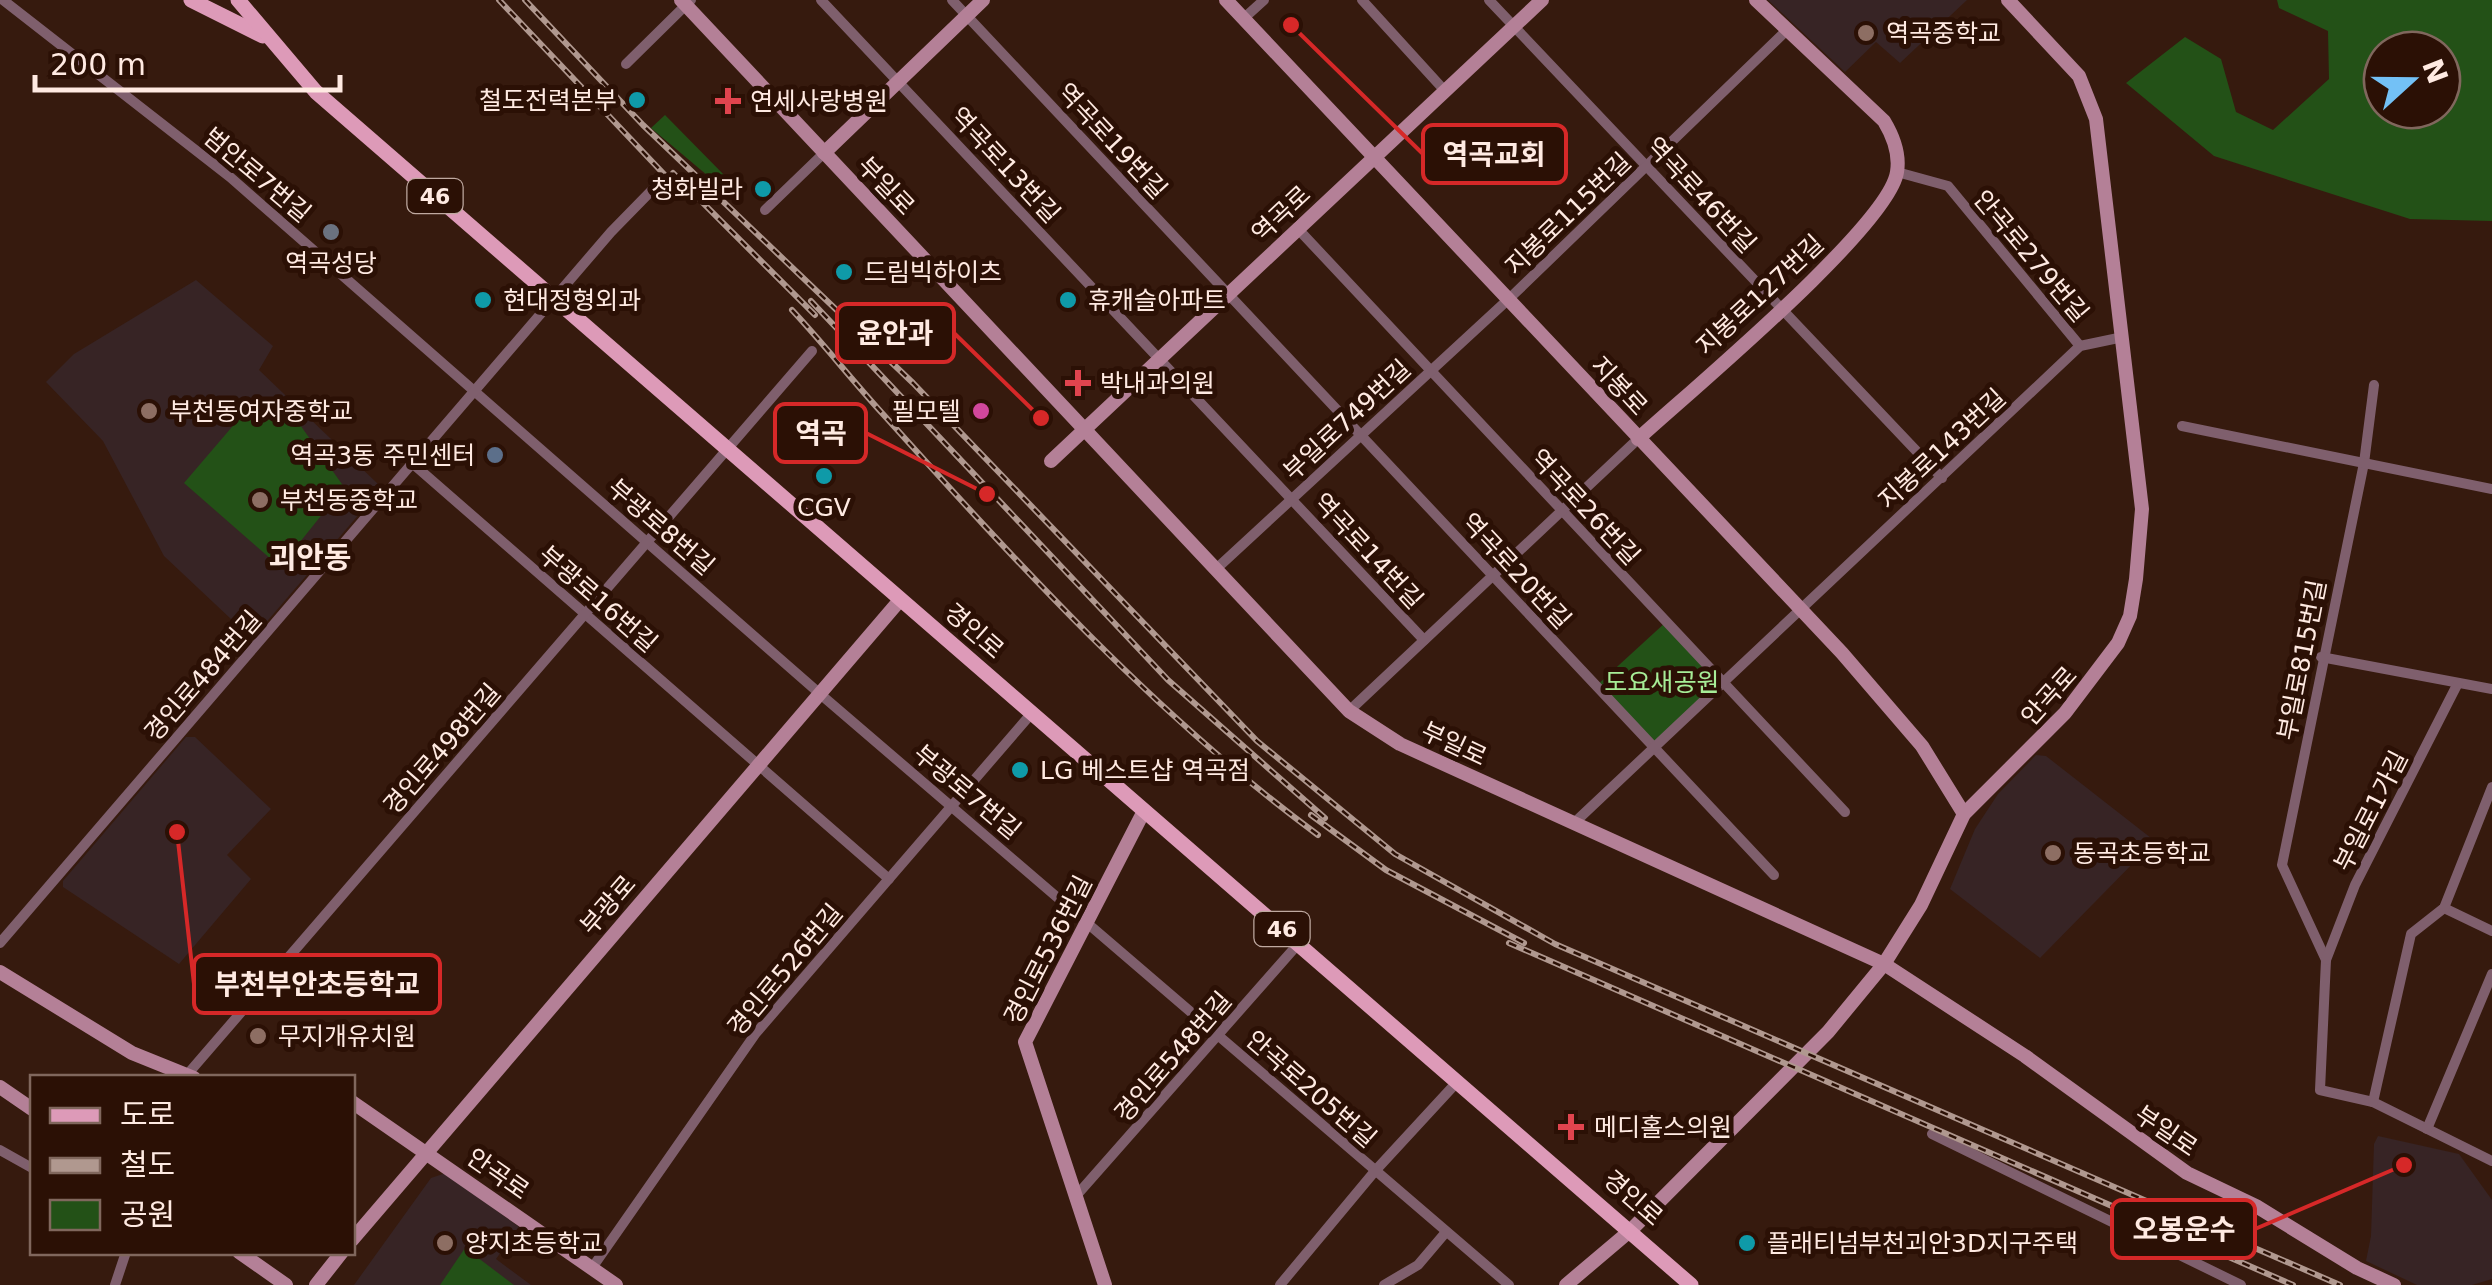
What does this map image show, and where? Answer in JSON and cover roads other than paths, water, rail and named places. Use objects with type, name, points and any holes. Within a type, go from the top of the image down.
[{"type":"main road","points":[[190,0],[268,39]]},
{"type":"main road","name":"경인로","points":[[238,0],[316,92],[1691,1285]]},
{"type":"street","name":"범안로7번길","points":[[3,0],[230,177],[476,390]]},
{"type":"street","name":"역곡로13번길","points":[[821,0],[1160,358]]},
{"type":"street","name":"역곡로19번길","points":[[952,0],[1229,294]]},
{"type":"street","points":[[764,210],[983,0]]},
{"type":"street","name":"지봉로","points":[[1226,0],[1799,609],[1922,746],[1964,814]]},
{"type":"street","points":[[1244,19],[1264,0]]},
{"type":"street","points":[[1362,0],[1445,91]]},
{"type":"street","name":"역곡로46번길","points":[[1489,0],[1942,478]]},
{"type":"street","name":"역곡로","points":[[1050,461],[1542,0]]},
{"type":"street","points":[[1756,0],[1884,121],[1896,148],[1897,172]]},
{"type":"street","name":"안곡로","points":[[1566,1285],[1632,1230],[1828,1032],[1884,964],[1921,906],[1964,814],[2098,675],[2130,616],[2142,509],[2100,142],[2090,99],[2056,47],[2008,0]]},
{"type":"street","points":[[626,64],[686,2]]},
{"type":"street","name":"부일로","points":[[686,2],[1349,711],[1400,744],[1884,964],[2025,1056],[2187,1174],[2394,1285]]},
{"type":"street","name":"지봉로115번길","points":[[1506,298],[1786,31]]},
{"type":"street","name":"지봉로127번길","points":[[1638,439],[1871,221],[1897,172]]},
{"type":"street","name":"안곡로279번길","points":[[1897,172],[1948,186],[2080,346]]},
{"type":"street","name":"경인로484번길","points":[[0,943],[655,188]]},
{"type":"street","name":"역곡로26번길","points":[[1298,228],[1845,812]]},
{"type":"street","name":"역곡로20번길","points":[[1229,294],[1774,875]]},
{"type":"street","name":"부일로749번길","points":[[1216,570],[1506,298]]},
{"type":"street","points":[[2080,346],[2122,337]]},
{"type":"street","name":"지봉로143번길","points":[[1573,824],[2080,346]]},
{"type":"street","name":"경인로498번길","points":[[191,1075],[812,350]]},
{"type":"street","name":"역곡로14번길","points":[[1160,358],[1424,640]]},
{"type":"street","name":"부일로815번길","points":[[2282,866],[2321,657],[2364,462],[2374,386]]},
{"type":"street","name":"부광로8번길","points":[[476,390],[819,693]]},
{"type":"street","points":[[2182,426],[2492,488]]},
{"type":"street","points":[[1349,711],[1638,439]]},
{"type":"street","name":"부광로16번길","points":[[412,464],[889,878]]},
{"type":"street","name":"부광로","points":[[355,1236],[900,600]]},
{"type":"street","points":[[2321,657],[2492,690]]},
{"type":"street","name":"부일로1가길","points":[[2458,683],[2356,884],[2326,960],[2320,1090],[2373,1102],[2492,1161]]},
{"type":"street","name":"부광로7번길","points":[[819,693],[1088,922]]},
{"type":"street","name":"경인로526번길","points":[[592,1268],[756,1033],[1031,714]]},
{"type":"street","points":[[2373,1102],[2411,934],[2444,908],[2492,787]]},
{"type":"street","name":"경인로536번길","points":[[1105,1285],[1025,1042],[1144,810]]},
{"type":"street","name":"부일로1가길","points":[[2282,866],[2326,960]]},
{"type":"street","points":[[2444,908],[2492,931]]},
{"type":"street","name":"안곡로205번길","points":[[1088,922],[1508,1285]]},
{"type":"street","name":"경인로548번길","points":[[1076,1196],[1299,943]]},
{"type":"street","points":[[0,972],[132,1053],[187,1075]]},
{"type":"street","points":[[2427,1130],[2492,974]]},
{"type":"street","points":[[1280,1285],[1374,1170],[1458,1081]]},
{"type":"street","points":[[0,1087],[30,1108]]},
{"type":"street","name":"안곡로","points":[[355,1104],[616,1285]]},
{"type":"street","points":[[1932,1134],[2242,1285]]},
{"type":"street","points":[[0,1150],[30,1167]]},
{"type":"street","points":[[1391,1284],[1418,1265],[1446,1232]]},
{"type":"street","points":[[115,1285],[125,1255]]},
{"type":"street","points":[[243,1255],[286,1285]]},
{"type":"street","points":[[316,1285],[340,1255]]},
{"type":"railway","points":[[499,0],[679,190]]},
{"type":"railway","points":[[525,0],[643,125],[913,383],[1257,741],[1395,854],[1555,944],[2340,1285]]},
{"type":"railway","points":[[673,173],[815,315]]},
{"type":"railway","points":[[811,301],[1168,680],[1325,818]]},
{"type":"railway","points":[[792,310],[933,469],[1090,635],[1200,740],[1318,835]]},
{"type":"railway","points":[[1311,815],[1386,870],[1524,943]]},
{"type":"railway","points":[[1509,943],[2293,1285]]},
{"type":"place","name":"역곡교회","points":[[1291,25]]},
{"type":"place","name":"역곡중학교","points":[[1866,33]]},
{"type":"place","name":"철도전력본부","points":[[637,100]]},
{"type":"place","name":"연세사랑병원","points":[[728,101]]},
{"type":"place","name":"청화빌라","points":[[763,189]]},
{"type":"place","name":"역곡성당","points":[[331,232]]},
{"type":"place","name":"드림빅하이츠","points":[[844,272]]},
{"type":"place","name":"현대정형외과","points":[[483,300]]},
{"type":"place","name":"휴캐슬아파트","points":[[1068,300]]},
{"type":"place","name":"박내과의원","points":[[1078,383]]},
{"type":"place","name":"부천동여자중학교","points":[[149,411]]},
{"type":"place","name":"필모텔","points":[[981,411]]},
{"type":"place","name":"윤안과","points":[[1041,418]]},
{"type":"place","name":"역곡3동 주민센터","points":[[495,455]]},
{"type":"place","name":"CGV","points":[[824,476]]},
{"type":"place","name":"역곡","points":[[987,494]]},
{"type":"place","name":"부천동중학교","points":[[260,500]]},
{"type":"place","name":"LG 베스트샵 역곡점","points":[[1020,770]]},
{"type":"place","name":"부천부안초등학교","points":[[177,832]]},
{"type":"place","name":"동곡초등학교","points":[[2053,853]]},
{"type":"place","name":"무지개유치원","points":[[258,1036]]},
{"type":"place","name":"메디홀스의원","points":[[1571,1127]]},
{"type":"place","name":"오봉운수","points":[[2404,1165]]},
{"type":"place","name":"양지초등학교","points":[[445,1243]]},
{"type":"place","name":"플래티넘부천괴안3D지구주택","points":[[1747,1243]]},
{"type":"district","name":"괴안동","points":[[310,557]]},
{"type":"park label","name":"도요새공원","points":[[1662,682]]}]
